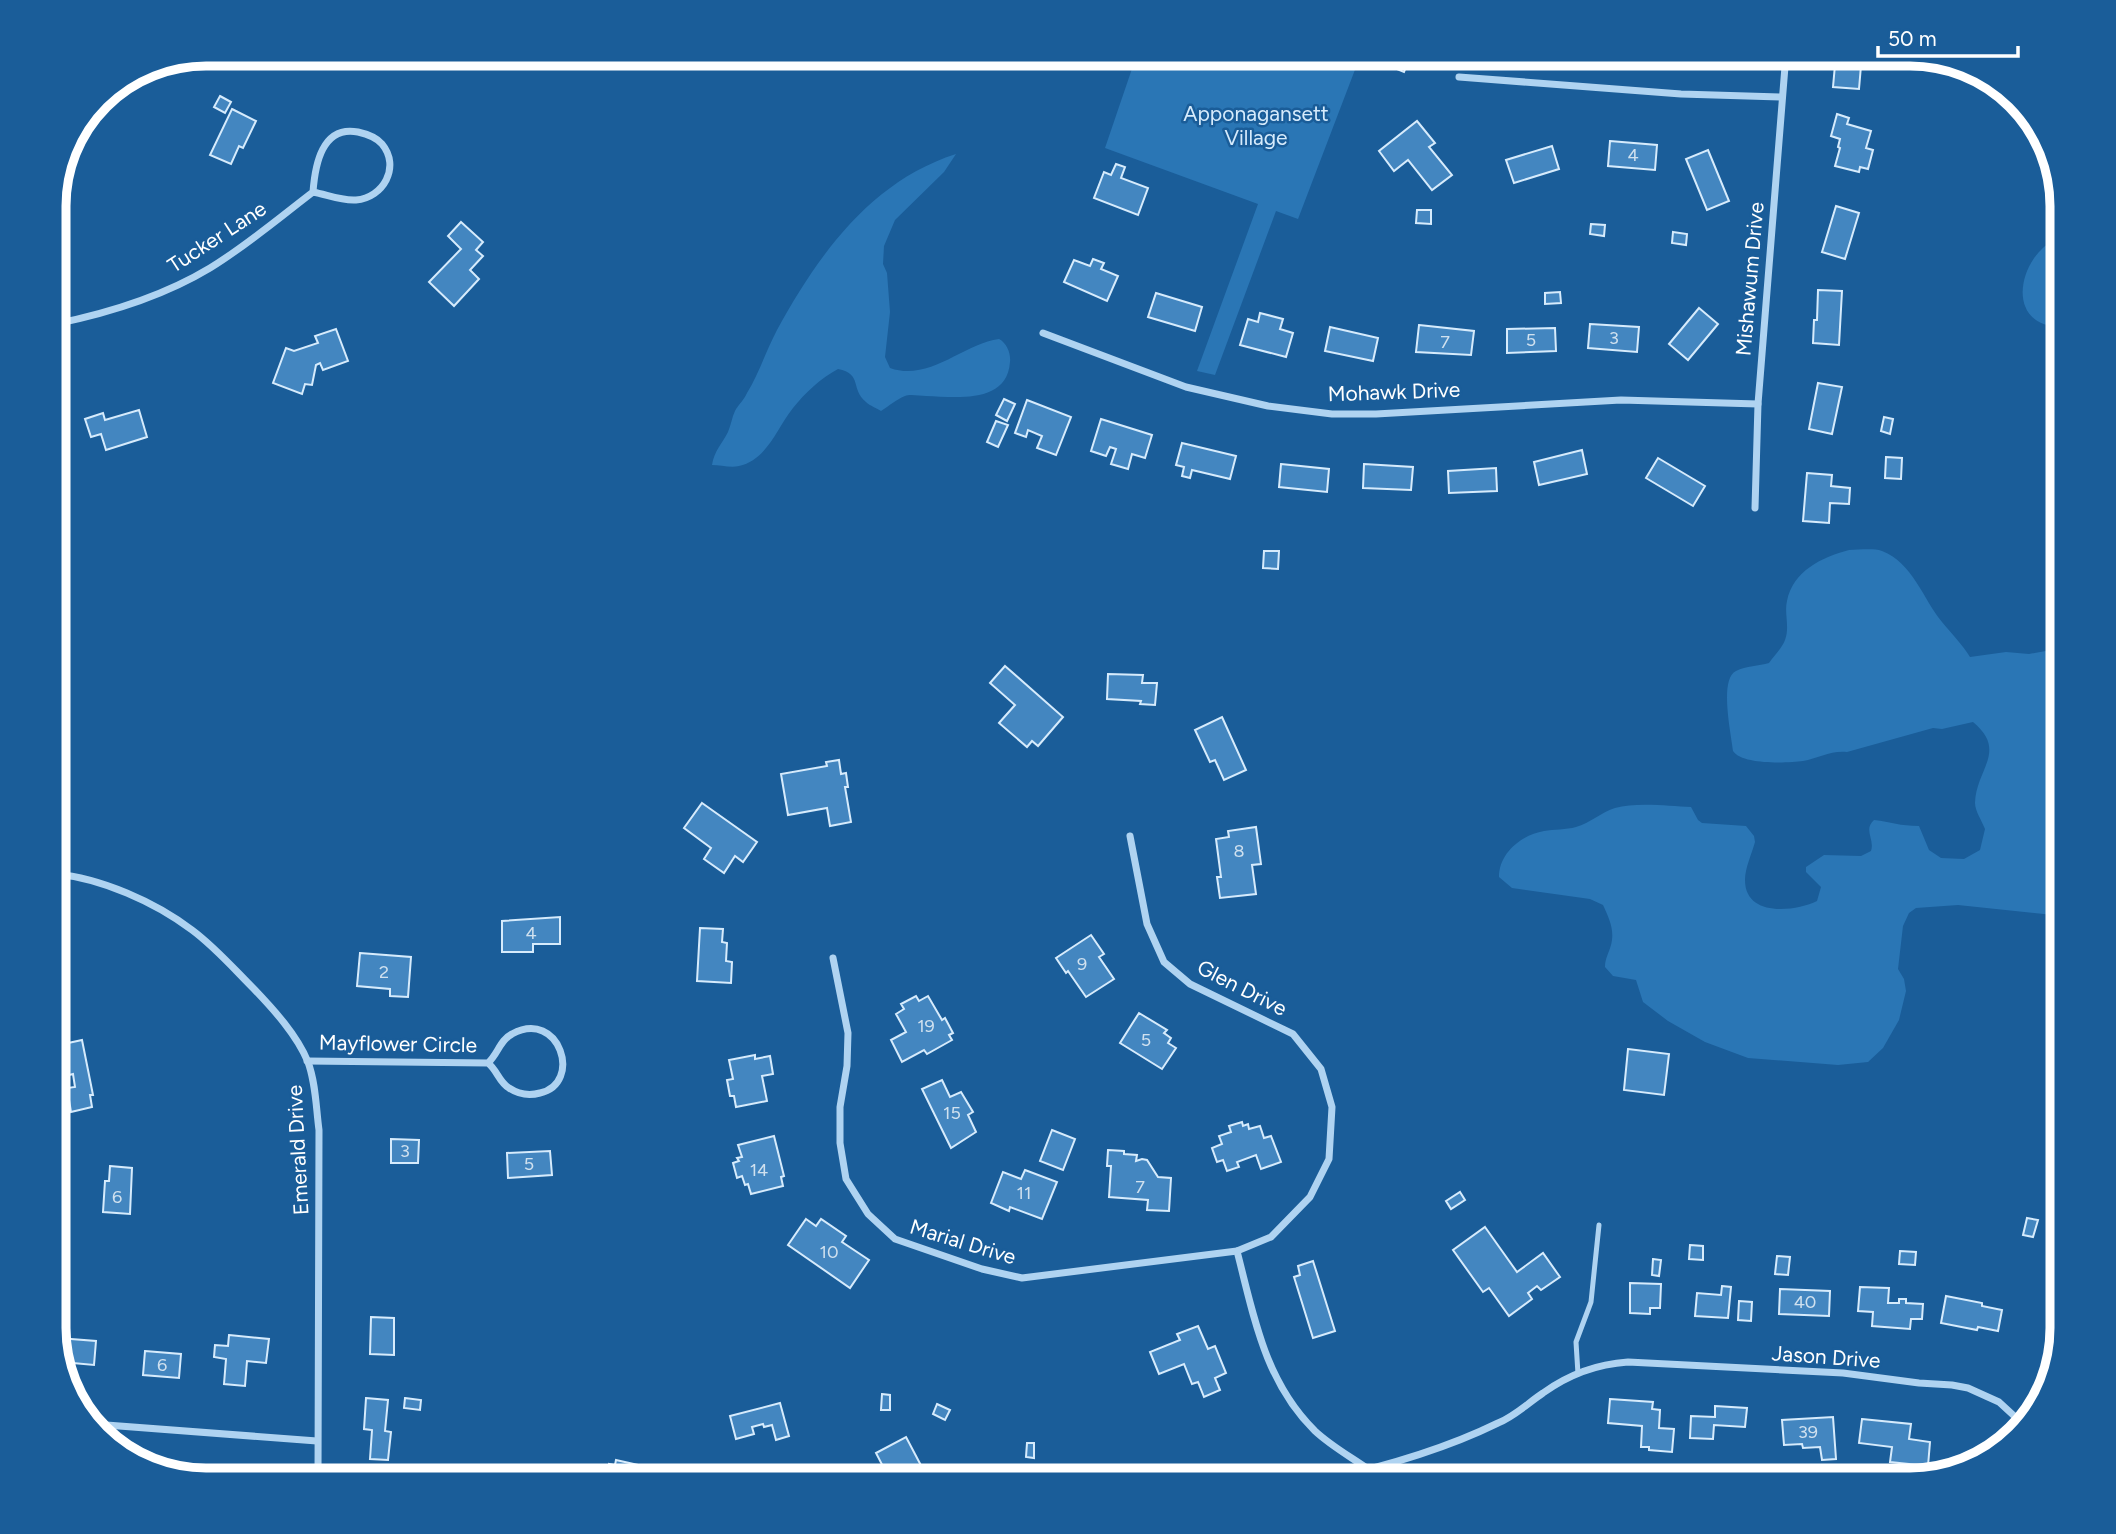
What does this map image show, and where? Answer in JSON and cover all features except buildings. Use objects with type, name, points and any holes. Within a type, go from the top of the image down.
[{"type":"street","name":"Mishawum Drive","points":[[1755,508],[1758,404],[1785,66]]},
{"type":"street","points":[[1459,77],[1681,94],[1782,97]]},
{"type":"street","points":[[351,131],[374,138],[383,146],[388,156],[389,169],[386,182],[380,191],[355,200],[313,192],[321,153],[332,137],[351,131]]},
{"type":"street","name":"Tucker Lane","points":[[67,321],[119,309],[183,283],[229,256],[313,192]]},
{"type":"street","name":"Mohawk Drive","points":[[1043,333],[1186,387],[1268,406],[1332,414],[1376,414],[1598,401],[1758,404]]},
{"type":"street","name":"Glen Drive","points":[[1130,836],[1147,924],[1164,962],[1190,984],[1293,1034],[1321,1069],[1332,1107],[1329,1159],[1310,1197],[1271,1237],[1237,1251]]},
{"type":"street","name":"Emerald Drive","points":[[67,876],[87,879],[133,897],[192,930],[230,964],[271,1007],[307,1060],[314,1084],[319,1130],[318,1468]]},
{"type":"street","name":"Marial Drive","points":[[833,958],[848,1033],[847,1066],[840,1107],[840,1143],[846,1179],[868,1214],[895,1239],[982,1269],[1022,1279],[1237,1251]]},
{"type":"street","name":"Mayflower Circle","points":[[530,1028],[554,1039],[562,1060],[559,1080],[553,1088],[529,1095],[506,1086],[488,1063],[506,1038],[530,1028]]},
{"type":"street","name":"Mayflower Circle","points":[[307,1060],[488,1063]]},
{"type":"street","points":[[1237,1251],[1263,1353],[1290,1404],[1317,1433],[1367,1468]]},
{"type":"street","name":"Jason Drive","points":[[1371,1468],[1452,1443],[1501,1422],[1545,1391],[1578,1374],[1612,1363],[1652,1362],[1843,1373],[1952,1385],[1968,1388],[1998,1402],[2016,1418]]},
{"type":"street","points":[[107,1425],[317,1441]]},
{"type":"lane","points":[[1578,1374],[1576,1342],[1591,1302],[1599,1225]]},
{"type":"green space","name":"Apponagansett Village","points":[[1133,66],[1356,66],[1298,219],[1276,211],[1215,375],[1197,371],[1258,204],[1105,148]]},
{"type":"green space","points":[[956,154],[944,172],[895,220],[884,246],[883,264],[887,273],[890,312],[885,357],[890,368],[918,370],[999,339],[1006,346],[1010,359],[1007,376],[1000,385],[990,391],[965,397],[907,395],[881,411],[861,397],[851,374],[838,369],[819,381],[803,397],[757,457],[739,466],[712,465],[735,411],[751,385],[777,330],[829,248],[873,202],[898,182],[926,166]]},
{"type":"green space","points":[[2050,243],[2050,325],[2042,324],[2030,315],[2024,302],[2023,286],[2027,271]]},
{"type":"green space","points":[[1870,549],[1893,557],[1910,573],[1935,613],[1970,657],[2050,650],[2050,915],[1958,905],[1916,908],[1909,913],[1903,926],[1898,969],[1904,979],[1906,991],[1899,1020],[1883,1048],[1868,1062],[1838,1065],[1748,1058],[1705,1042],[1668,1021],[1643,1002],[1636,980],[1613,976],[1605,967],[1612,929],[1603,905],[1590,899],[1512,888],[1499,877],[1507,853],[1527,836],[1576,827],[1623,806],[1691,807],[1702,823],[1746,826],[1755,842],[1745,875],[1747,892],[1762,906],[1772,908],[1796,908],[1817,901],[1821,887],[1806,872],[1806,867],[1824,855],[1861,856],[1871,851],[1869,827],[1874,820],[1919,826],[1929,850],[1941,858],[1964,859],[1980,850],[1985,829],[1975,803],[1989,751],[1983,732],[1973,722],[1942,729],[1933,728],[1847,752],[1830,753],[1803,761],[1755,761],[1738,756],[1733,751],[1727,707],[1731,676],[1740,669],[1769,663],[1785,640],[1787,601],[1795,581],[1810,567],[1849,550]]}]
